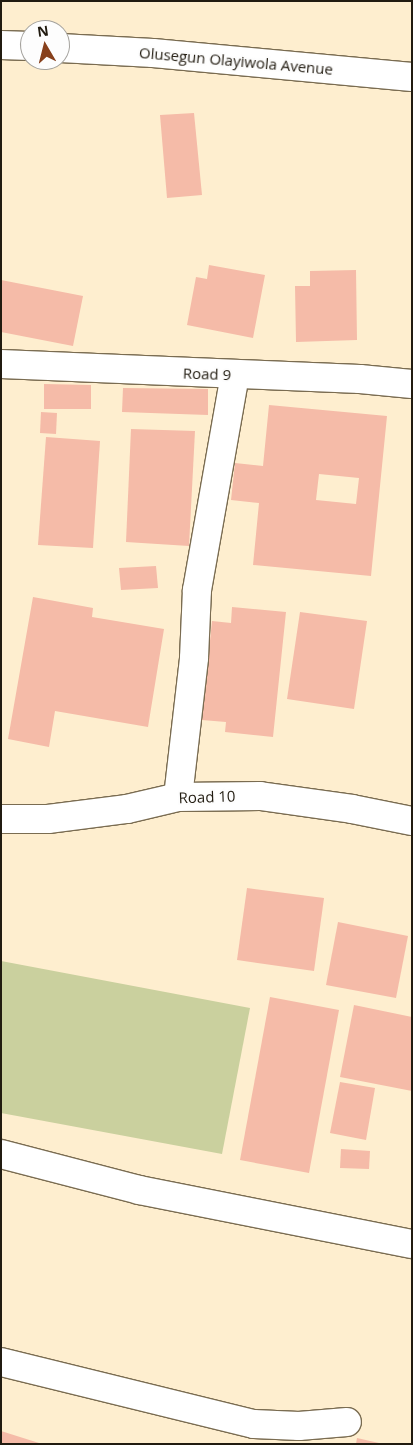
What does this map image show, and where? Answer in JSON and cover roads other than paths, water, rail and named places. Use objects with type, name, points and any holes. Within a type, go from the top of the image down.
[{"type":"street","points":[[1,45],[20,46]]},
{"type":"street","name":"Olusegun Olayiwola Avenue","points":[[70,49],[153,53],[412,77]]},
{"type":"street","name":"Road 9","points":[[1,364],[360,379],[412,384]]},
{"type":"street","points":[[178,797],[195,641],[197,590],[235,375]]},
{"type":"street","name":"Road 10","points":[[1,819],[48,819],[126,809],[178,797],[260,796],[352,809],[412,821]]},
{"type":"street","points":[[1,1154],[139,1190],[412,1244]]},
{"type":"street","points":[[1,1362],[254,1424],[298,1426],[347,1422]]}]
